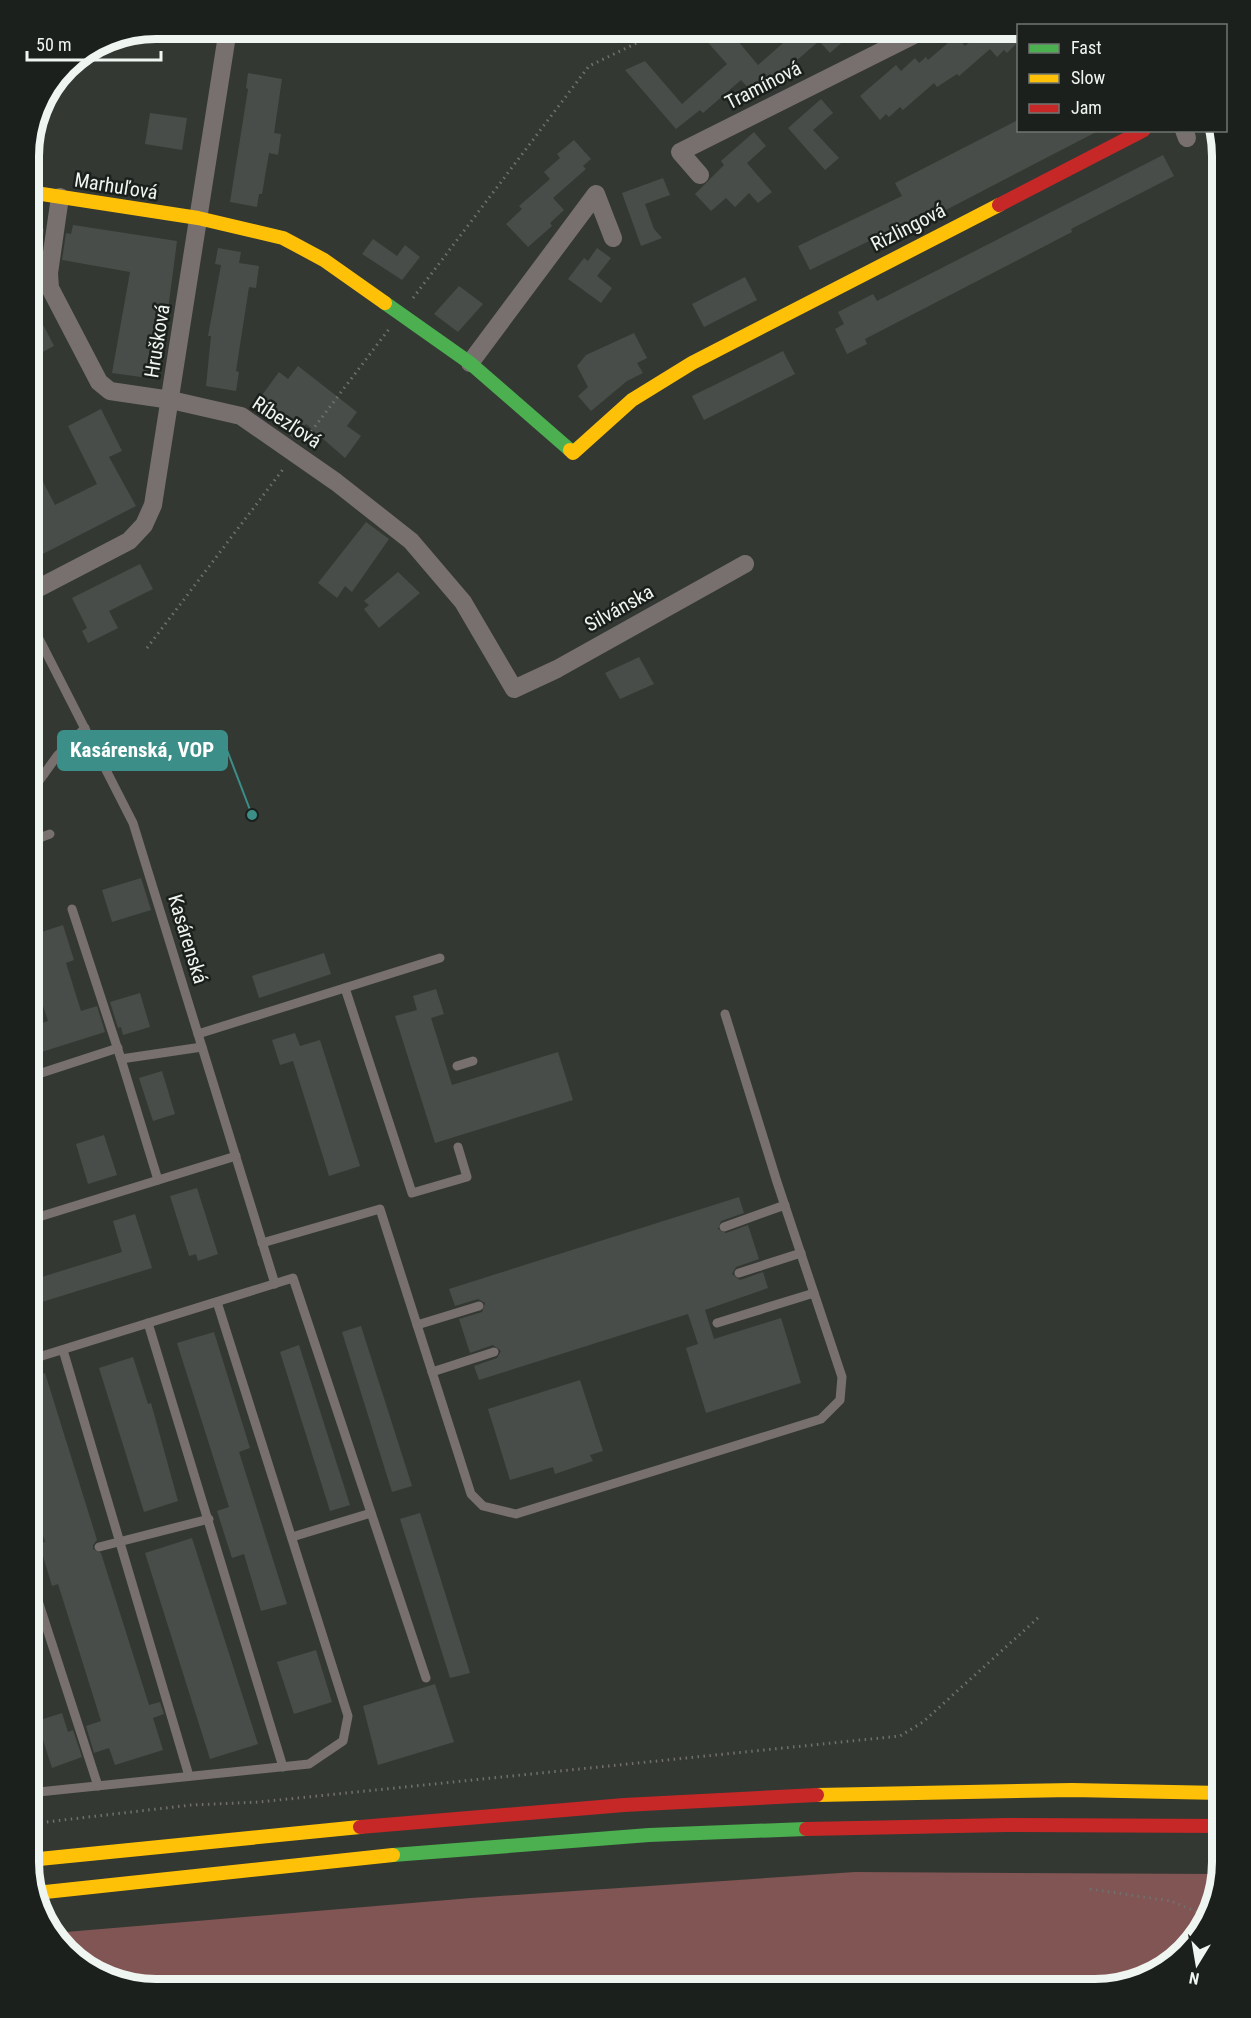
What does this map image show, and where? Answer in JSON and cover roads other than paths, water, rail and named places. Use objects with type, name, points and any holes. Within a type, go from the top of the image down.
[{"type":"main road","name":"Rizlingová","points":[[470,363],[573,453],[633,400],[692,363],[1140,132]]},
{"type":"main road","name":"Marhuľová","points":[[39,193],[198,218],[283,238],[324,260],[470,363]]},
{"type":"main road","points":[[39,1859],[251,1837],[633,1804],[843,1793],[1020,1791],[1212,1793]]},
{"type":"main road","points":[[43,1892],[254,1870],[645,1836],[835,1827],[1010,1823],[1212,1826]]},
{"type":"street","name":"Hrušková","points":[[39,587],[129,541],[144,525],[153,505],[226,39]]},
{"type":"street","name":"Tramínová","points":[[700,175],[680,152],[906,39]]},
{"type":"street","points":[[470,363],[596,194],[613,238]]},
{"type":"street","name":"Ríbezľová","points":[[60,196],[49,273],[50,288],[99,382],[110,391],[171,400],[241,416],[295,453],[411,541],[464,602],[514,689]]},
{"type":"street","name":"Silvánska","points":[[514,689],[557,669],[745,564]]},
{"type":"lane","name":"Kasárenská","points":[[39,638],[133,823],[275,1284]]},
{"type":"lane","points":[[39,781],[85,728]]},
{"type":"lane","points":[[39,775],[44,774]]},
{"type":"lane","points":[[39,838],[50,834]]},
{"type":"lane","points":[[72,909],[118,1048],[158,1180]]},
{"type":"lane","points":[[198,1035],[440,958]]},
{"type":"lane","points":[[345,988],[412,1193],[467,1177],[458,1148]]},
{"type":"lane","points":[[262,1243],[380,1209],[471,1494],[483,1506],[516,1514],[821,1419],[840,1400],[842,1377],[725,1014]]},
{"type":"lane","points":[[121,1059],[202,1047]]},
{"type":"lane","points":[[39,1074],[118,1048]]},
{"type":"lane","points":[[457,1066],[473,1061]]},
{"type":"lane","points":[[39,1217],[236,1156]]},
{"type":"lane","points":[[724,1227],[785,1205]]},
{"type":"lane","points":[[739,1273],[801,1253]]},
{"type":"lane","points":[[39,1357],[293,1278],[426,1678]]},
{"type":"lane","points":[[717,1323],[814,1293]]},
{"type":"lane","points":[[39,1792],[309,1764],[343,1741],[348,1716],[216,1302]]},
{"type":"lane","points":[[417,1325],[479,1306]]},
{"type":"lane","points":[[148,1323],[284,1767]]},
{"type":"lane","points":[[63,1350],[189,1776]]},
{"type":"lane","points":[[432,1372],[494,1352]]},
{"type":"lane","points":[[292,1536],[371,1513]]},
{"type":"lane","points":[[99,1547],[209,1518]]},
{"type":"lane","points":[[39,1606],[98,1786]]},
{"type":"place","name":"Kasárenská, VOP","points":[[252,815]]}]
